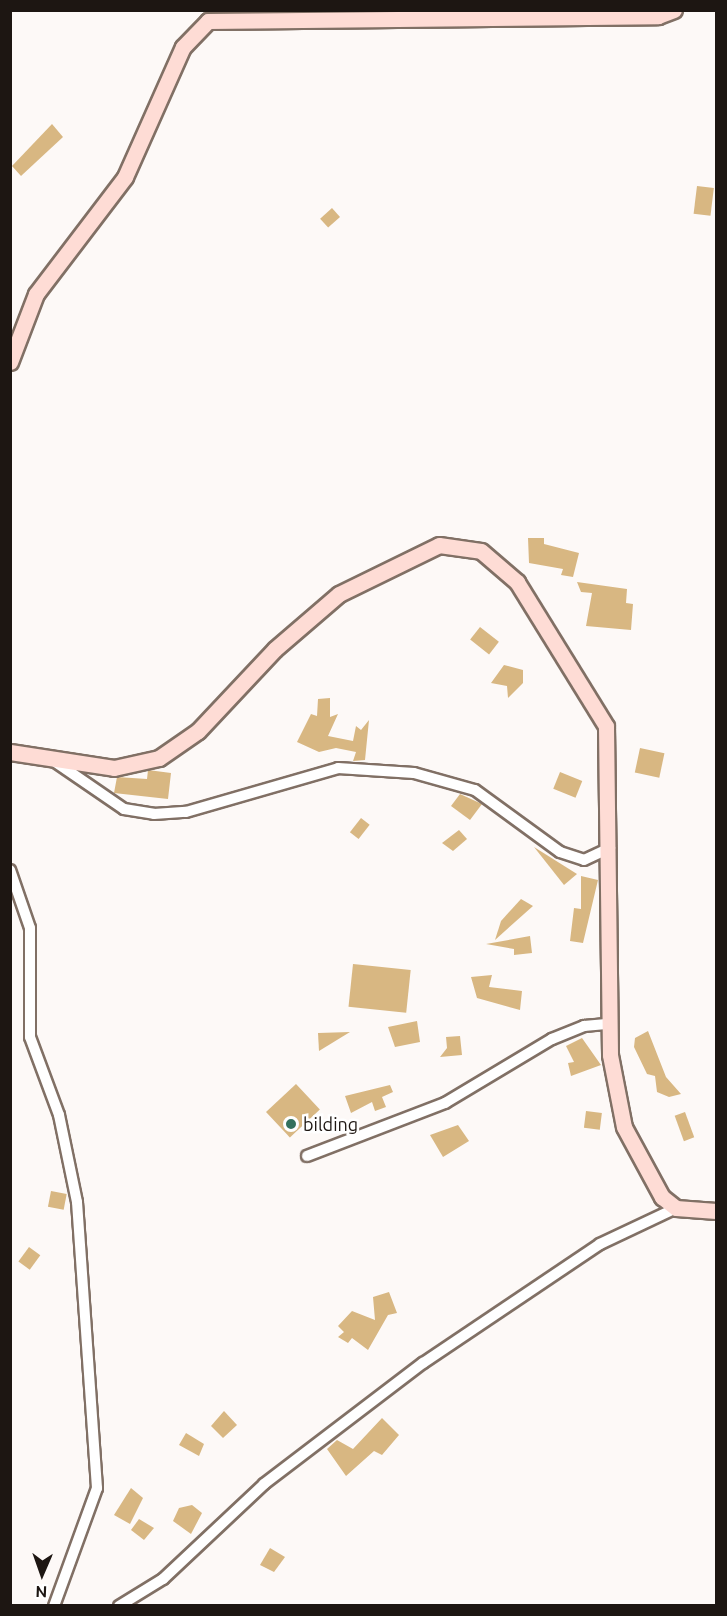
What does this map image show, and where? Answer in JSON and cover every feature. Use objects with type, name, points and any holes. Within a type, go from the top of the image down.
[{"type":"street","points":[[10,362],[36,294],[125,177],[183,48],[208,21],[658,16],[674,10]]},
{"type":"street","points":[[10,752],[54,761],[114,768],[159,758],[198,732],[275,649],[339,594],[415,554],[461,545],[481,550],[517,582],[599,709],[610,756],[609,1024],[612,1080],[624,1127],[649,1180],[676,1208]]},
{"type":"street","points":[[54,761],[124,809],[154,814],[186,812],[338,768],[414,773],[476,790],[560,852],[584,860],[610,848]]},
{"type":"street","points":[[10,870],[30,928],[30,1036],[59,1115],[77,1202],[97,1488],[54,1605]]},
{"type":"street","points":[[307,1156],[445,1102],[552,1039],[584,1026],[609,1024]]},
{"type":"street","points":[[119,1605],[163,1578],[264,1485],[423,1363],[600,1244],[676,1208],[717,1211]]},
{"type":"building","points":[[52,124],[63,137],[21,176],[12,166]]},
{"type":"building","points":[[697,186],[714,188],[710,216],[694,214]]},
{"type":"building","points":[[332,208],[340,217],[328,228],[320,219]]},
{"type":"building","points":[[528,538],[544,538],[544,544],[579,553],[573,577],[561,575],[563,569],[529,563]]},
{"type":"building","points":[[577,582],[627,589],[626,603],[633,604],[631,630],[586,626],[592,593],[581,592]]},
{"type":"building","points":[[480,627],[499,642],[489,654],[470,640]]},
{"type":"building","points":[[504,665],[523,670],[523,683],[508,698],[507,686],[491,683]]},
{"type":"building","points":[[330,698],[330,717],[338,714],[328,736],[353,741],[356,726],[361,730],[369,720],[365,760],[353,761],[356,752],[336,748],[319,752],[297,742],[311,714],[317,716],[318,699]]},
{"type":"building","points":[[640,748],[664,753],[659,778],[635,772]]},
{"type":"building","points":[[148,770],[171,773],[168,799],[114,793],[117,777],[147,779]]},
{"type":"building","points":[[560,772],[582,781],[576,798],[553,789]]},
{"type":"building","points":[[460,794],[482,804],[470,820],[451,806]]},
{"type":"building","points":[[361,818],[370,825],[359,839],[350,832]]},
{"type":"building","points":[[459,830],[467,839],[453,851],[442,843]]},
{"type":"building","points":[[534,847],[577,874],[564,885]]},
{"type":"building","points":[[581,876],[598,880],[583,943],[570,941],[574,908],[581,909]]},
{"type":"building","points":[[521,899],[533,906],[495,940],[501,921]]},
{"type":"building","points":[[530,936],[532,953],[514,955],[514,949],[486,944]]},
{"type":"building","points":[[353,964],[411,970],[406,1013],[349,1007]]},
{"type":"building","points":[[492,975],[489,987],[522,991],[520,1010],[477,998],[471,977]]},
{"type":"building","points":[[417,1021],[420,1042],[395,1047],[388,1027]]},
{"type":"building","points":[[648,1031],[666,1077],[681,1094],[669,1097],[657,1092],[655,1076],[647,1074],[634,1047],[635,1038]]},
{"type":"building","points":[[350,1032],[319,1051],[318,1033]]},
{"type":"building","points":[[460,1036],[462,1055],[440,1057],[447,1048],[446,1037]]},
{"type":"building","points":[[582,1038],[601,1065],[571,1076],[568,1063],[574,1062],[566,1046]]},
{"type":"building","name":"bilding","points":[[296,1084],[320,1110],[290,1138],[266,1112]]},
{"type":"building","points":[[390,1085],[393,1092],[382,1097],[386,1107],[375,1111],[372,1102],[351,1113],[345,1096]]},
{"type":"building","points":[[586,1111],[602,1113],[600,1130],[584,1128]]},
{"type":"building","points":[[685,1112],[694,1137],[684,1141],[675,1116]]},
{"type":"building","points":[[458,1125],[469,1141],[443,1157],[430,1135]]},
{"type":"building","points":[[51,1191],[67,1194],[64,1210],[48,1207]]},
{"type":"building","points":[[29,1247],[40,1255],[30,1270],[18,1262]]},
{"type":"building","points":[[389,1292],[397,1313],[388,1315],[368,1350],[352,1338],[348,1343],[338,1337],[344,1332],[338,1326],[352,1311],[375,1320],[373,1297]]},
{"type":"building","points":[[224,1411],[237,1425],[223,1438],[211,1426]]},
{"type":"building","points":[[382,1418],[399,1435],[382,1455],[374,1451],[346,1476],[327,1449],[337,1440],[353,1449]]},
{"type":"building","points":[[186,1433],[204,1444],[199,1456],[179,1445]]},
{"type":"building","points":[[131,1488],[143,1498],[130,1524],[114,1515]]},
{"type":"building","points":[[192,1505],[202,1513],[191,1534],[173,1521],[179,1508]]},
{"type":"building","points":[[139,1519],[154,1528],[144,1540],[131,1530]]},
{"type":"building","points":[[270,1548],[285,1557],[274,1572],[260,1565]]},
{"type":"place","name":"bilding","points":[[291,1124]]}]
